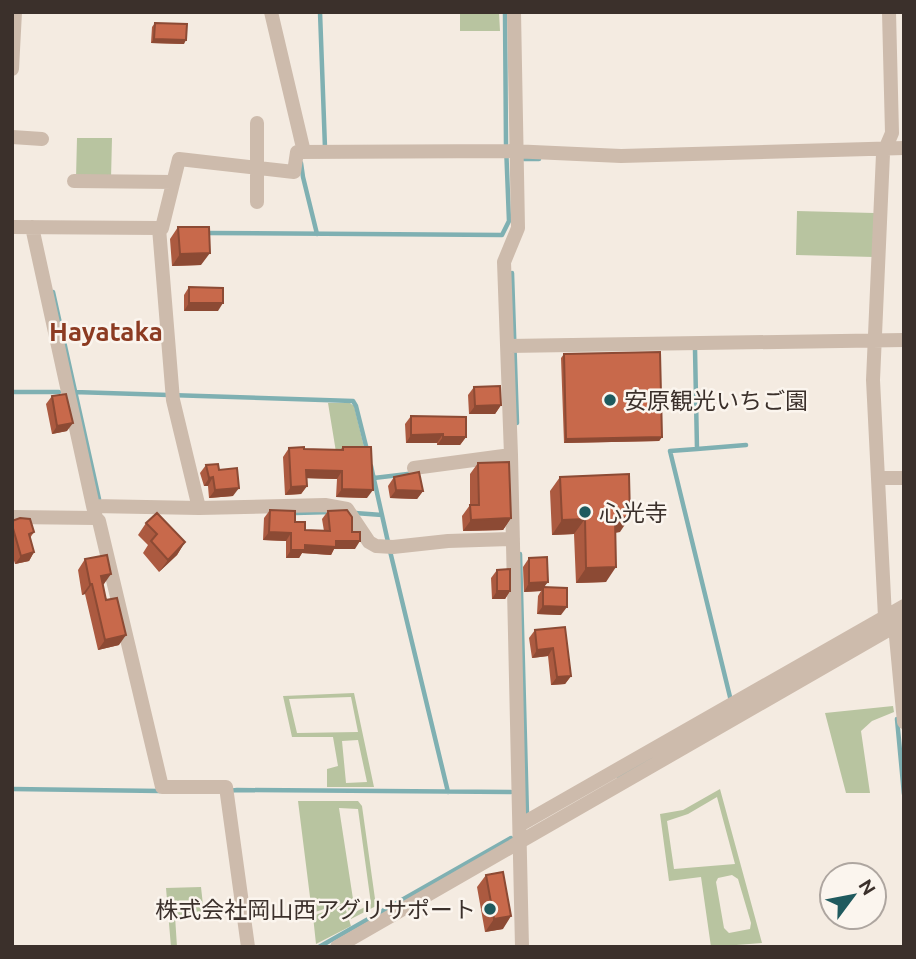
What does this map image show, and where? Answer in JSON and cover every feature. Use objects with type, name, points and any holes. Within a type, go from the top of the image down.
[{"type":"street","points":[[12,69],[15,12]]},
{"type":"street","points":[[271,12],[304,152]]},
{"type":"street","points":[[514,12],[510,151],[518,228],[504,262],[512,346],[511,454],[522,947]]},
{"type":"street","points":[[890,12],[892,133],[884,151],[873,380],[889,622],[903,696],[904,722]]},
{"type":"street","points":[[257,123],[257,202]]},
{"type":"street","points":[[12,137],[42,139]]},
{"type":"street","points":[[199,508],[173,396],[159,232],[179,159],[294,172],[297,152],[510,151],[621,156],[884,151],[904,148]]},
{"type":"street","points":[[74,181],[173,182]]},
{"type":"street","points":[[12,227],[32,231],[159,232]]},
{"type":"street","points":[[32,231],[95,512],[162,787],[226,787],[248,947]]},
{"type":"street","points":[[512,346],[876,344],[904,340]]},
{"type":"street","points":[[414,468],[511,454]]},
{"type":"street","points":[[879,478],[904,478]]},
{"type":"street","points":[[12,517],[325,505],[347,509],[369,542],[376,546],[513,539]]},
{"type":"street","points":[[337,947],[520,842],[889,622],[904,606]]},
{"type":"street","points":[[520,825],[889,622]]},
{"type":"green space","points":[[460,12],[499,12],[500,31],[460,31]]},
{"type":"green space","points":[[77,138],[112,138],[111,179],[76,178]]},
{"type":"green space","points":[[797,211],[874,213],[874,257],[796,255]]},
{"type":"green space","points":[[328,403],[350,403],[354,406],[365,451],[336,452]]},
{"type":"green space","points":[[354,693],[374,787],[327,787],[327,769],[338,766],[333,737],[292,737],[283,696]],"holes":[[[351,697],[358,732],[297,733],[289,699]],[[358,740],[367,782],[346,783],[342,741]]]},
{"type":"green space","points":[[893,706],[894,712],[872,721],[861,731],[870,793],[846,793],[825,713]]},
{"type":"green space","points":[[720,789],[762,943],[711,947],[701,877],[669,881],[660,814],[683,810]],"holes":[[[717,797],[735,864],[674,869],[667,821],[688,814]],[[732,875],[738,879],[751,923],[750,929],[729,933],[724,928],[716,882],[718,878]]]},
{"type":"green space","points":[[298,801],[358,801],[362,806],[376,906],[351,919],[346,902],[312,913]],"holes":[[[339,808],[358,809],[371,904],[355,912]]]},
{"type":"green space","points":[[201,887],[204,914],[175,916],[177,947],[171,947],[166,888]]},
{"type":"green space","points":[[344,904],[351,926],[316,944],[313,916]]},
{"type":"building","points":[[155,23],[187,24],[186,40],[154,39]]},
{"type":"building","points":[[178,227],[209,227],[210,253],[180,254]]},
{"type":"building","points":[[189,287],[223,288],[223,303],[189,303]]},
{"type":"building","name":"安原観光いちご園","points":[[660,352],[662,437],[566,439],[564,354]]},
{"type":"building","points":[[500,386],[501,405],[475,406],[474,387]]},
{"type":"building","points":[[66,394],[73,423],[57,426],[52,396]]},
{"type":"building","points":[[411,416],[466,417],[466,437],[443,437],[443,434],[411,435]]},
{"type":"building","points":[[343,447],[371,447],[373,490],[342,489],[342,471],[306,470],[307,486],[291,487],[289,448],[343,450]]},
{"type":"building","points":[[509,462],[511,518],[471,520],[470,505],[479,505],[478,463]]},
{"type":"building","points":[[218,464],[219,470],[237,468],[239,488],[215,490],[213,477],[209,478],[206,465]]},
{"type":"building","points":[[419,472],[423,491],[396,490],[394,477]]},
{"type":"building","points":[[629,474],[630,517],[615,518],[616,567],[586,568],[585,519],[562,520],[560,477]]},
{"type":"building","points":[[270,510],[295,511],[295,522],[305,522],[305,530],[330,531],[328,511],[347,510],[352,517],[352,532],[360,532],[360,541],[336,541],[336,547],[305,545],[305,550],[291,550],[291,533],[269,532]]},
{"type":"building","points":[[157,513],[185,542],[168,560],[151,541],[157,534],[146,523]]},
{"type":"building","points":[[30,519],[34,532],[29,534],[34,552],[21,556],[12,525],[12,521]]},
{"type":"building","points":[[107,555],[111,574],[101,576],[106,600],[117,598],[126,635],[105,640],[85,559]]},
{"type":"building","points":[[547,557],[548,582],[529,583],[529,558]]},
{"type":"building","points":[[510,569],[510,591],[497,591],[497,570]]},
{"type":"building","points":[[543,587],[567,588],[567,607],[543,606]]},
{"type":"building","points":[[565,627],[571,676],[557,677],[553,648],[537,650],[535,630]]},
{"type":"building","points":[[503,872],[511,916],[494,919],[486,875]]},
{"type":"waterway","points":[[320,12],[325,148]]},
{"type":"waterway","points":[[206,233],[502,235],[509,221],[505,12]]},
{"type":"waterway","points":[[524,159],[539,159]]},
{"type":"waterway","points":[[301,163],[317,234]]},
{"type":"waterway","points":[[512,273],[517,423]]},
{"type":"waterway","points":[[53,292],[99,499]]},
{"type":"waterway","points":[[695,349],[697,449],[670,451],[731,701]]},
{"type":"waterway","points":[[12,392],[59,392]]},
{"type":"waterway","points":[[74,392],[353,401],[367,450]]},
{"type":"waterway","points":[[697,449],[746,445]]},
{"type":"waterway","points":[[371,466],[388,542]]},
{"type":"waterway","points":[[374,478],[416,473]]},
{"type":"waterway","points":[[295,513],[332,512]]},
{"type":"waterway","points":[[355,513],[382,515]]},
{"type":"waterway","points":[[390,551],[448,792]]},
{"type":"waterway","points":[[520,554],[527,815]]},
{"type":"waterway","points":[[897,719],[904,794]]},
{"type":"waterway","points":[[619,777],[651,758]]},
{"type":"waterway","points":[[12,789],[160,791]]},
{"type":"waterway","points":[[228,791],[511,792]]},
{"type":"waterway","points":[[319,947],[511,838]]},
{"type":"place","name":"安原観光いちご園","points":[[610,400]]},
{"type":"place","name":"心光寺","points":[[585,512]]},
{"type":"place","name":"株式会社岡山西アグリサポート","points":[[490,909]]},
{"type":"district","name":"Hayataka","points":[[106,331]]}]
